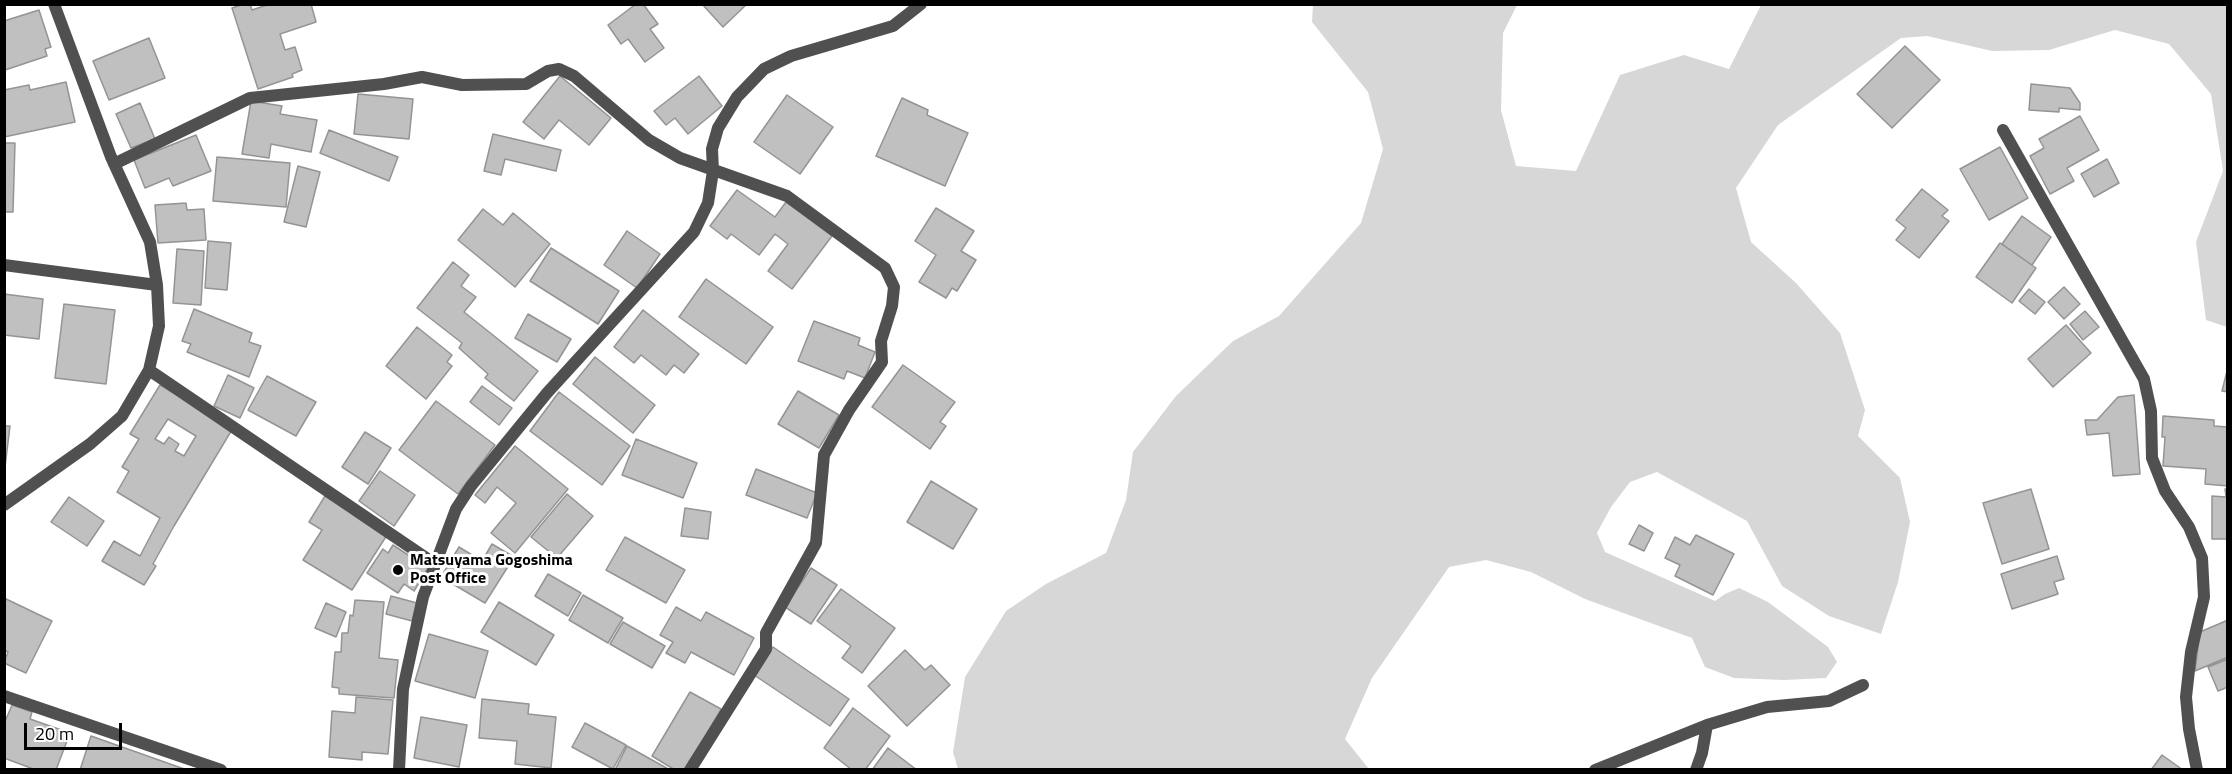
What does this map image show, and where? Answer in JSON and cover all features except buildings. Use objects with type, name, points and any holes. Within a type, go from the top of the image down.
[{"type":"street","points":[[4,505],[90,444],[122,416],[149,370],[159,326],[157,285],[150,242],[114,164],[54,4]]},
{"type":"street","points":[[399,770],[404,689],[423,597],[456,509],[471,486],[547,393],[694,232],[708,203],[713,171],[712,149],[718,128],[737,97],[764,69],[791,56],[893,26],[921,4]]},
{"type":"street","points":[[114,164],[250,98],[384,84],[422,77],[462,85],[526,84],[548,71],[559,69],[574,76],[650,140],[680,158],[788,196],[885,268],[894,287],[892,306],[880,341],[882,362],[849,410],[824,455],[816,543],[766,633],[766,649],[690,770]]},
{"type":"street","points":[[2003,130],[2144,379],[2151,411],[2152,458],[2165,491],[2189,527],[2202,558],[2204,597],[2191,652],[2186,698],[2197,770]]},
{"type":"street","points":[[4,264],[157,285]]},
{"type":"street","points":[[149,370],[435,564]]},
{"type":"street","points":[[1595,770],[1707,725],[1767,707],[1829,701],[1863,685]]},
{"type":"street","points":[[4,696],[221,770]]},
{"type":"street","points":[[1696,770],[1707,725]]},
{"type":"shaded area","points":[[1313,5],[1517,5],[1503,33],[1501,110],[1516,166],[1576,171],[1620,75],[1684,55],[1729,69],[1761,5],[2227,5],[2227,327],[2206,320],[2196,242],[2223,171],[2211,94],[2169,44],[2115,30],[2049,50],[1992,51],[1927,36],[1901,38],[1778,125],[1736,188],[1751,242],[1796,283],[1840,333],[1865,410],[1858,436],[1900,478],[1910,522],[1898,582],[1881,634],[1829,616],[1782,586],[1747,521],[1657,472],[1630,482],[1611,507],[1597,533],[1605,552],[1715,601],[1739,588],[1768,602],[1828,647],[1837,662],[1826,678],[1784,680],[1734,678],[1705,667],[1692,638],[1585,599],[1531,572],[1486,560],[1449,567],[1372,678],[1345,739],[1369,769],[958,769],[953,752],[965,677],[1006,611],[1046,584],[1106,553],[1126,500],[1133,452],[1176,396],[1233,341],[1279,316],[1361,223],[1383,149],[1368,92],[1312,22]]},
{"type":"place","name":"Matsuyama Gogoshima Post Office","points":[[398,570]]}]
